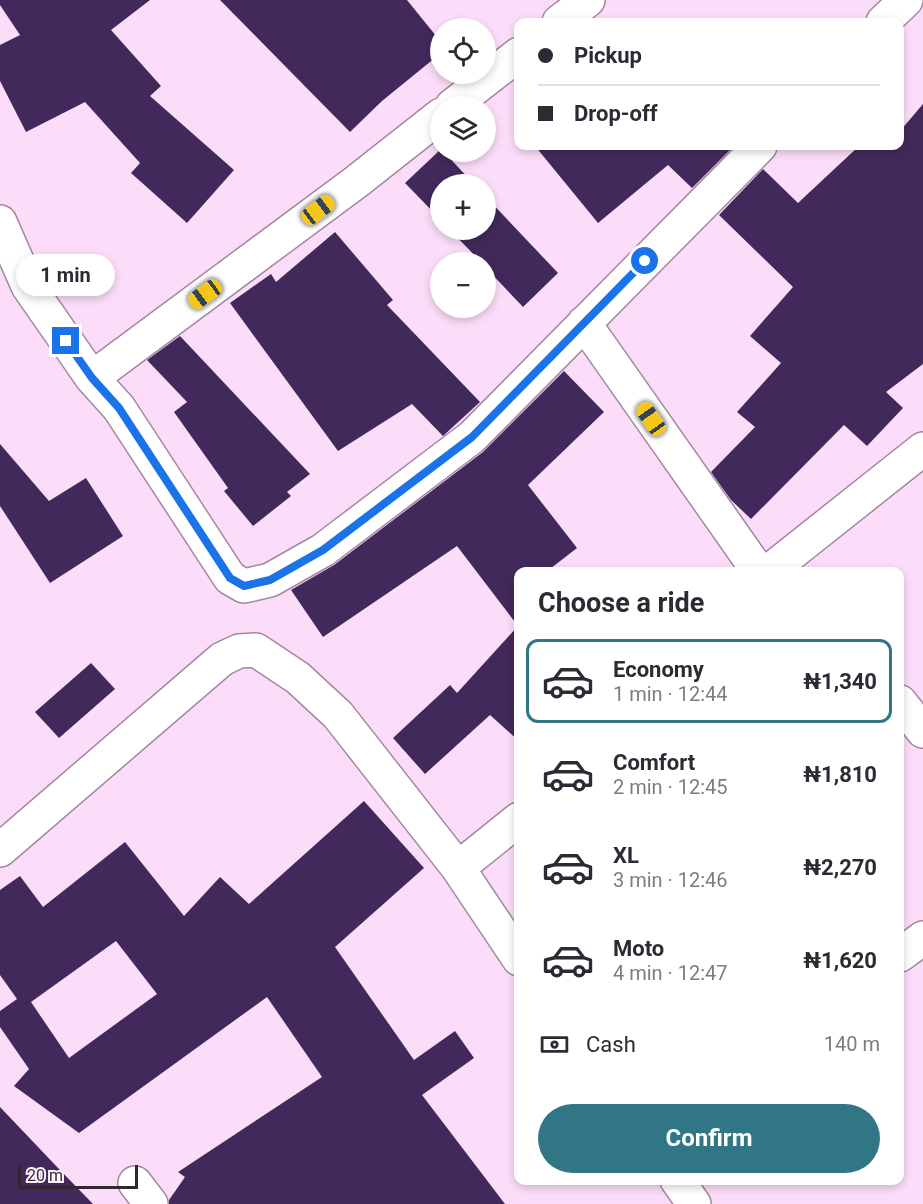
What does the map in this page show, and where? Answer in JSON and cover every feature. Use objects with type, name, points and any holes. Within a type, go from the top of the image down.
[{"type":"street","points":[[564,18],[588,0]]},
{"type":"street","points":[[888,18],[906,0]]},
{"type":"street","points":[[465,96],[514,58]]},
{"type":"street","points":[[92,378],[430,125]]},
{"type":"street","points":[[0,222],[28,286],[92,378],[119,408],[230,578],[244,586],[270,580],[323,550],[472,437],[756,150]]},
{"type":"street","points":[[584,323],[755,567]]},
{"type":"street","points":[[774,567],[923,448]]},
{"type":"street","points":[[0,850],[222,659],[239,651],[256,650],[298,678],[338,715],[458,868],[514,952]]},
{"type":"street","points":[[904,707],[923,731]]},
{"type":"street","points":[[458,868],[514,823]]},
{"type":"street","points":[[904,952],[923,938]]},
{"type":"street","points":[[680,1185],[694,1204]]},
{"type":"building","points":[[0,0],[150,0],[111,30],[161,86],[150,96],[234,170],[187,223],[131,173],[140,163],[85,102],[26,132],[0,81],[0,45],[20,35],[0,5]]},
{"type":"building","points":[[220,0],[407,0],[430,28],[430,62],[382,101],[350,132]]},
{"type":"building","points":[[923,104],[923,364],[886,392],[903,408],[867,446],[844,425],[751,519],[731,500],[711,472],[755,427],[737,412],[781,363],[750,336],[793,287],[719,215],[763,169],[798,203],[855,150],[904,150],[904,126]]},
{"type":"building","points":[[538,150],[730,150],[692,188],[668,165],[598,223]]},
{"type":"building","points":[[430,159],[430,162],[453,162],[465,174],[430,174],[430,209],[405,183]]},
{"type":"building","points":[[496,208],[558,273],[523,307],[496,279],[496,252],[471,252],[460,240],[496,240]]},
{"type":"building","points":[[335,232],[393,300],[387,305],[480,402],[443,436],[412,404],[338,451],[230,303],[271,274],[276,282]]},
{"type":"building","points":[[180,336],[310,474],[287,492],[291,496],[253,526],[224,491],[228,488],[174,412],[187,402],[147,360]]},
{"type":"building","points":[[564,371],[604,412],[528,485],[577,548],[552,567],[514,567],[514,621],[457,546],[323,637],[291,590],[334,565],[483,452]]},
{"type":"building","points":[[0,444],[49,501],[86,478],[123,536],[50,583],[0,506]]},
{"type":"building","points":[[514,630],[514,737],[490,715],[425,774],[393,738],[450,685],[457,693]]},
{"type":"building","points":[[91,663],[115,689],[59,738],[35,712]]},
{"type":"building","points":[[364,801],[424,868],[335,947],[414,1060],[455,1031],[474,1058],[422,1095],[505,1204],[169,1204],[169,1200],[185,1177],[178,1172],[322,1077],[267,997],[79,1133],[14,1086],[29,1069],[0,1027],[0,1011],[17,999],[0,975],[0,890],[20,876],[43,907],[125,842],[184,916],[220,877],[249,904]],"holes":[[[116,941],[157,994],[69,1058],[31,1002]]]},
{"type":"building","points":[[0,1107],[59,1169],[93,1204],[0,1204]]},
{"type":"route","points":[[66,341],[92,378],[119,408],[230,578],[244,586],[270,580],[323,550],[472,437],[645,261]]}]
